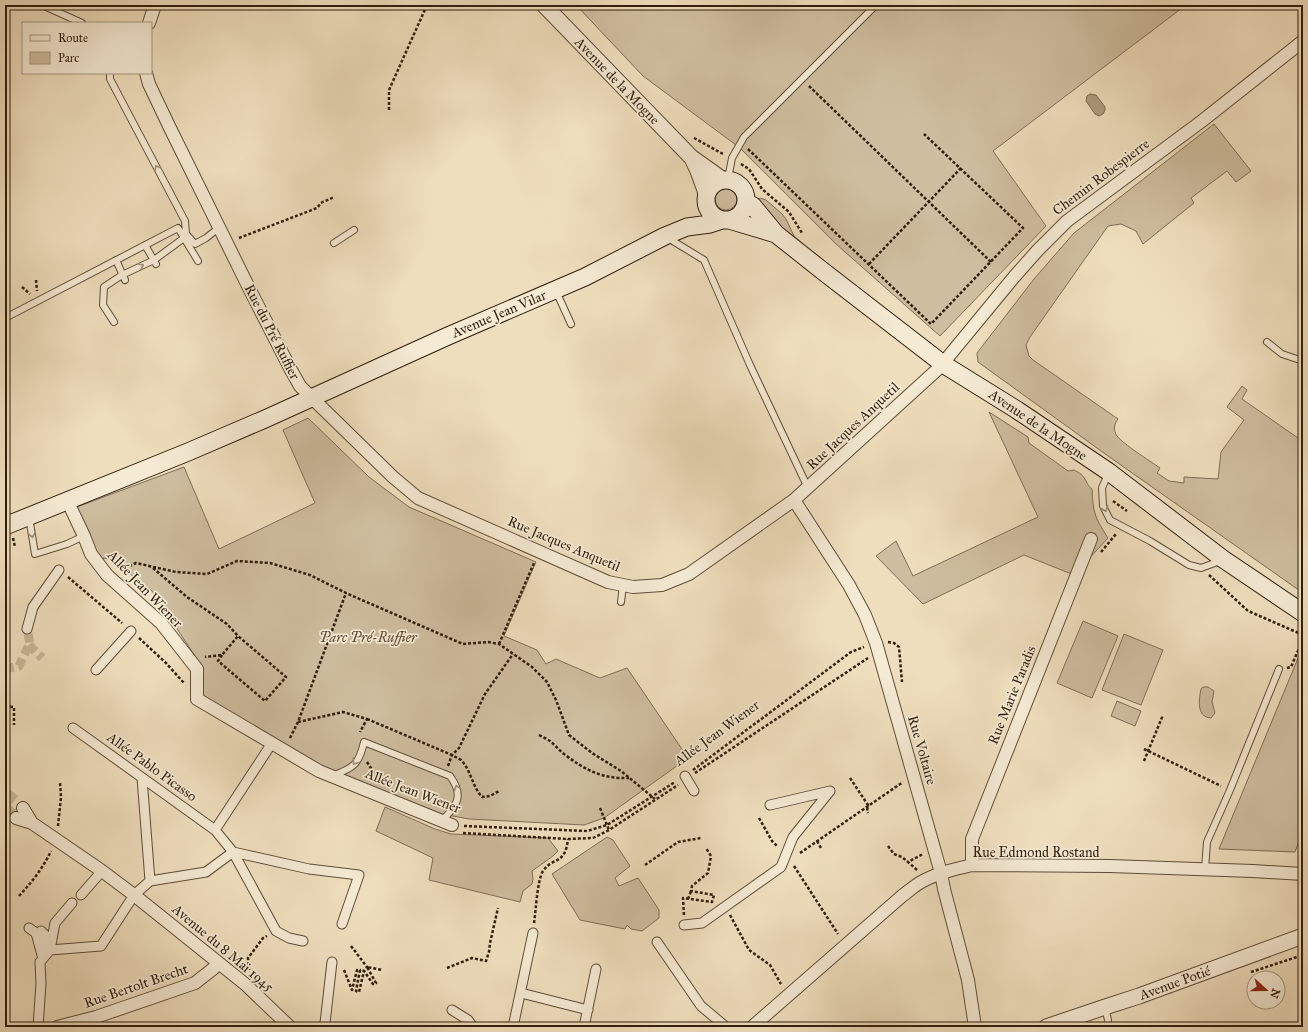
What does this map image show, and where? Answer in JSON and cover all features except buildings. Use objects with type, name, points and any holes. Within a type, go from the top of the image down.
[{"type":"main road","points":[[725,179],[734,181],[744,190],[746,202],[740,214],[735,218],[710,224],[686,227],[700,208],[710,186],[715,182],[725,179]]},
{"type":"main road","points":[[706,195],[707,209],[711,214],[725,220]]},
{"type":"main road","name":"Avenue de la Mogne","points":[[746,202],[753,206],[776,234],[943,364],[1017,410],[1109,472],[1223,560],[1303,613]]},
{"type":"main road","name":"Avenue de la Mogne","points":[[725,220],[776,234]]},
{"type":"main road","name":"Avenue Jean Vilar","points":[[311,397],[586,277],[665,236],[686,227]]},
{"type":"main road","points":[[5,526],[188,452],[265,419],[311,397]]},
{"type":"street","points":[[149,22],[156,5]]},
{"type":"street","name":"Avenue de la Mogne","points":[[544,5],[691,157],[725,179]]},
{"type":"street","name":"Chemin Robespierre","points":[[943,364],[1014,277],[1067,221],[1202,121],[1303,41]]},
{"type":"street","name":"Rue du Pré Ruffier","points":[[146,74],[163,113],[291,370],[300,386],[311,397]]},
{"type":"street","name":"Avenue de la Mogne","points":[[691,157],[698,171],[706,195]]},
{"type":"street","name":"Rue Jacques Anquetil","points":[[311,397],[388,473],[418,498],[608,582],[633,587],[662,585],[689,574],[794,500],[943,364]]},
{"type":"street","name":"Allée Jean Wiener","points":[[67,500],[91,554],[107,575],[161,623],[197,670],[197,699],[320,771],[450,826]]},
{"type":"street","name":"Rue Voltaire","points":[[794,500],[849,584],[865,615],[872,645],[914,775],[941,873],[944,890],[968,980],[975,1027]]},
{"type":"street","name":"Rue Marie Paradis","points":[[972,865],[972,839],[1091,539]]},
{"type":"street","points":[[26,629],[33,607],[59,570]]},
{"type":"street","points":[[96,670],[131,631]]},
{"type":"street","name":"Allée Pablo Picasso","points":[[73,728],[215,830],[233,852],[276,931]]},
{"type":"street","points":[[215,830],[272,743]]},
{"type":"street","points":[[686,777],[694,791]]},
{"type":"street","points":[[142,778],[150,881]]},
{"type":"street","points":[[684,925],[702,924],[781,867],[788,857],[793,837],[830,791],[770,805]]},
{"type":"street","name":"Avenue du 8 Mai 1945","points":[[19,813],[32,824],[102,871],[134,895],[245,984],[290,1027]]},
{"type":"street","points":[[50,950],[101,946],[134,895],[150,881],[206,872],[233,852],[309,869],[359,875],[342,924]]},
{"type":"street","name":"Rue Edmond Rostand","points":[[752,1027],[902,896],[922,881],[941,873],[972,865],[1205,869],[1303,874]]},
{"type":"street","points":[[81,895],[102,871]]},
{"type":"street","points":[[38,1027],[41,983],[40,962],[50,950],[55,922],[72,903]]},
{"type":"street","points":[[29,928],[36,934],[42,955],[44,949],[41,931],[48,938],[47,942],[50,950]]},
{"type":"street","points":[[276,931],[289,938],[303,941]]},
{"type":"street","points":[[513,1027],[533,933]]},
{"type":"street","name":"Avenue Potié","points":[[1046,1027],[1139,996],[1303,936]]},
{"type":"street","points":[[656,942],[701,1006],[726,1027]]},
{"type":"street","name":"Rue Bertolt Brecht","points":[[57,1027],[96,1017],[195,983],[214,968],[218,962]]},
{"type":"street","points":[[322,1027],[325,1023],[332,962]]},
{"type":"street","points":[[584,1027],[596,969]]},
{"type":"street","points":[[521,993],[588,1010]]},
{"type":"street","points":[[452,1010],[468,1020],[473,1027]]},
{"type":"lane","points":[[42,5],[80,22]]},
{"type":"lane","points":[[725,179],[732,158],[742,143],[744,137],[876,5]]},
{"type":"lane","points":[[110,74],[110,79],[185,221],[185,236],[198,261]]},
{"type":"lane","points":[[5,318],[178,228],[195,244],[206,238],[220,227]]},
{"type":"lane","points":[[334,243],[354,230]]},
{"type":"lane","points":[[114,322],[103,305],[104,287],[155,262],[185,236]]},
{"type":"lane","points":[[665,236],[704,260],[750,365],[808,488]]},
{"type":"lane","points":[[145,245],[155,262]]},
{"type":"lane","points":[[116,260],[124,278]]},
{"type":"lane","points":[[555,290],[571,324]]},
{"type":"lane","points":[[1267,342],[1282,354],[1300,360],[1303,359]]},
{"type":"lane","points":[[1109,472],[1102,488],[1103,506],[1110,520],[1150,541],[1189,565],[1201,568],[1223,560]]},
{"type":"lane","points":[[29,516],[35,554],[67,544],[84,536]]},
{"type":"lane","points":[[621,602],[623,585]]},
{"type":"lane","points":[[1205,869],[1207,842],[1230,790],[1279,669]]},
{"type":"lane","points":[[331,776],[353,767],[361,754],[364,742],[446,774],[456,783],[459,795],[452,812],[450,826]]},
{"type":"lane","points":[[1105,1007],[1108,1020],[1107,1027]]},
{"type":"path","points":[[388,110],[389,90],[427,5]]},
{"type":"path","points":[[802,79],[991,262]]},
{"type":"path","points":[[742,143],[931,324],[1023,228],[924,134]]},
{"type":"path","points":[[692,137],[732,158],[749,169],[762,189],[789,212],[801,233],[807,238]]},
{"type":"path","points":[[869,264],[960,168]]},
{"type":"path","points":[[227,243],[316,208],[321,203],[334,197]]},
{"type":"path","points":[[499,644],[539,551]]},
{"type":"path","points":[[107,575],[136,563],[176,572],[206,574],[237,561],[270,563],[310,575],[346,594],[463,644],[488,642],[499,644],[532,667],[547,682],[569,735],[592,753],[622,771],[655,799]]},
{"type":"path","points":[[152,567],[187,597],[227,624],[238,636],[286,677],[265,701],[218,661],[238,636]]},
{"type":"path","points":[[1201,568],[1248,611],[1303,635]]},
{"type":"path","points":[[59,570],[166,663],[197,699]]},
{"type":"path","points":[[284,750],[298,722],[346,594]]},
{"type":"path","points":[[1279,669],[1292,667],[1303,639]]},
{"type":"path","points":[[450,826],[568,839],[593,838],[610,830],[686,777],[870,657],[872,645]]},
{"type":"path","name":"Allée Jean Wiener","points":[[450,826],[587,832],[607,825],[652,796],[686,777],[851,652],[872,645]]},
{"type":"path","points":[[446,774],[452,755],[459,748],[485,694],[513,654]]},
{"type":"path","points":[[192,663],[197,658],[222,655]]},
{"type":"path","points":[[5,706],[14,707],[14,725]]},
{"type":"path","points":[[298,722],[343,712],[367,719],[452,755],[461,761],[470,774],[476,791],[482,797],[490,796],[499,791]]},
{"type":"path","points":[[1144,761],[1163,716]]},
{"type":"path","points":[[364,742],[357,739],[367,719]]},
{"type":"path","points":[[539,735],[550,741],[562,753],[599,775],[616,778],[630,778]]},
{"type":"path","points":[[1144,749],[1230,790]]},
{"type":"path","points":[[361,754],[378,779],[376,794]]},
{"type":"path","points":[[788,857],[817,841],[914,775]]},
{"type":"path","points":[[850,778],[868,805]]},
{"type":"path","points":[[60,783],[61,797]]},
{"type":"path","points":[[868,805],[866,811],[868,813]]},
{"type":"path","points":[[600,808],[610,830]]},
{"type":"path","points":[[759,818],[772,841],[788,857],[846,946]]},
{"type":"path","points":[[645,865],[678,842],[701,838]]},
{"type":"path","points":[[533,933],[539,881],[543,871],[562,858],[567,848],[568,839]]},
{"type":"path","points":[[817,841],[821,848],[822,846]]},
{"type":"path","points":[[888,846],[894,854],[902,856],[918,871],[922,881]]},
{"type":"path","points":[[688,899],[692,886],[708,873],[711,856],[706,848]]},
{"type":"path","points":[[908,862],[934,849]]},
{"type":"path","points":[[19,896],[31,883],[46,862]]},
{"type":"path","points":[[684,925],[683,898],[712,902],[714,895],[691,891]]},
{"type":"path","points":[[726,907],[749,950],[770,965],[789,996]]},
{"type":"path","points":[[447,968],[472,958],[486,961],[498,908]]},
{"type":"path","points":[[245,984],[249,976],[248,958],[263,938],[276,931]]},
{"type":"path","points":[[351,946],[367,966],[376,983]]},
{"type":"path","points":[[367,966],[382,970]]},
{"type":"path","points":[[352,990],[359,992],[364,971],[367,966]]},
{"type":"path","points":[[343,970],[352,990]]},
{"type":"path","points":[[352,990],[357,970],[360,970]]},
{"type":"path","points":[[360,970],[364,971],[373,984],[380,984]]},
{"type":"path","points":[[356,991],[360,970]]},
{"type":"green space","points":[[576,5],[1186,5],[993,151],[1046,226],[940,336],[836,244],[740,148],[643,76]]},
{"type":"green space","points":[[1214,124],[1251,171],[1236,182],[1227,171],[1191,198],[1194,203],[1143,244],[1136,231],[1121,224],[1108,226],[1030,337],[1026,345],[1029,356],[1033,360],[1118,419],[1114,427],[1117,436],[1131,448],[1160,468],[1157,473],[1169,481],[1184,483],[1184,477],[1218,479],[1221,452],[1244,420],[1227,407],[1242,386],[1247,390],[1242,399],[1298,438],[1303,431],[1303,593],[1108,456],[978,362],[977,353],[1034,279],[1074,233]]},
{"type":"green space","points":[[726,188],[734,191],[737,199],[734,207],[726,210],[718,207],[715,199],[718,191]]},
{"type":"green space","points":[[760,198],[766,200],[781,213],[786,219],[794,236],[803,244],[802,245],[771,221],[757,200]]},
{"type":"green space","points":[[989,412],[1028,437],[1029,443],[1068,471],[1074,470],[1083,476],[1092,489],[1093,504],[1096,515],[1108,538],[1074,575],[1024,555],[923,604],[876,556],[896,541],[913,576],[1038,517]]},
{"type":"green space","name":"Parc Pré-Ruffier","points":[[308,418],[369,477],[409,507],[536,562],[504,636],[537,650],[546,664],[556,659],[600,678],[627,668],[688,758],[604,818],[584,825],[469,819],[431,812],[323,768],[202,697],[203,668],[152,591],[111,559],[86,557],[66,511],[184,467],[219,549],[315,503],[283,430]]},
{"type":"green space","points":[[1083,621],[1118,636],[1092,698],[1057,683]]},
{"type":"green space","points":[[1124,634],[1163,650],[1141,705],[1102,690]]},
{"type":"green space","points":[[1303,646],[1303,831],[1295,852],[1219,849]]},
{"type":"green space","points":[[1203,687],[1208,687],[1214,691],[1212,702],[1215,713],[1211,718],[1206,717],[1201,711],[1199,702],[1201,689]]},
{"type":"green space","points":[[1117,701],[1141,711],[1135,726],[1111,716]]},
{"type":"green space","points":[[385,807],[435,829],[451,834],[548,838],[558,851],[532,871],[532,884],[523,891],[520,902],[429,880],[433,858],[376,831]]},
{"type":"green space","points":[[607,837],[613,840],[630,866],[615,878],[619,886],[638,878],[659,910],[659,918],[642,931],[631,929],[627,925],[625,929],[580,920],[552,874]]},
{"type":"shaded area","points":[[1090,94],[1096,95],[1105,107],[1103,114],[1099,116],[1095,114],[1086,101],[1087,96]]},
{"type":"tunnel","points":[[5,669],[19,666],[30,643],[27,629]]},
{"type":"tunnel","points":[[29,645],[42,658]]},
{"type":"tunnel","points":[[5,793],[23,808]]},
{"type":"tunnel","points":[[5,808],[16,818]]}]
